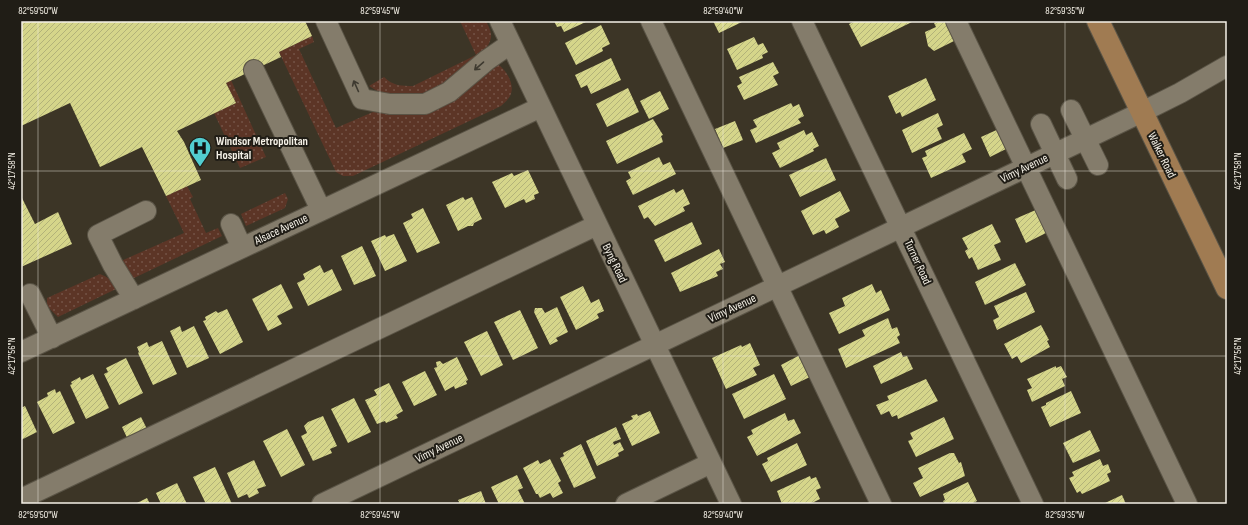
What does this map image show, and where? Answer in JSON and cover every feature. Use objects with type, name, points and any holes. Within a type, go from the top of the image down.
[{"type":"main road","name":"Walker Road","points":[[1098,21],[1227,288]]},
{"type":"street","points":[[326,21],[362,99],[390,104],[425,104],[449,92],[487,60],[510,44]]},
{"type":"street","name":"Byng Road","points":[[500,21],[731,504]]},
{"type":"street","points":[[651,21],[881,504]]},
{"type":"street","name":"Turner Road","points":[[802,21],[902,227],[1033,504]]},
{"type":"street","points":[[956,21],[1187,504]]},
{"type":"street","name":"Vimy Avenue","points":[[322,504],[1142,112],[1180,93],[1227,66]]},
{"type":"street","points":[[254,70],[321,210]]},
{"type":"street","name":"Alsace Avenue","points":[[21,352],[541,107]]},
{"type":"street","points":[[1071,110],[1084,140],[1098,165]]},
{"type":"street","points":[[1041,124],[1067,179]]},
{"type":"street","points":[[134,299],[113,265],[98,235],[146,211]]},
{"type":"street","points":[[231,224],[242,248]]},
{"type":"street","points":[[21,499],[597,225]]},
{"type":"street","points":[[30,294],[52,338]]},
{"type":"street","points":[[626,504],[711,463]]},
{"type":"shaded area","points":[[460,21],[486,21],[491,33],[490,42],[485,51],[429,96],[391,96],[377,91],[369,86],[384,77],[394,84],[401,86],[413,86],[476,55]]},
{"type":"shaded area","points":[[312,36],[314,42],[299,49],[336,128],[373,112],[401,110],[496,63],[503,69],[509,78],[512,92],[501,106],[353,176],[343,176],[336,172],[279,52]]},
{"type":"shaded area","points":[[231,80],[266,157],[240,168],[214,113],[236,103],[226,83]]},
{"type":"shaded area","points":[[187,186],[193,197],[190,199],[206,233],[218,228],[222,236],[132,279],[121,261],[184,233],[166,196]]},
{"type":"shaded area","points":[[285,193],[288,199],[285,208],[246,226],[241,214]]},
{"type":"shaded area","points":[[100,274],[112,281],[116,289],[58,317],[47,306],[47,298]]},
{"type":"building","name":"Windsor Metropolitan Hospital","points":[[21,21],[305,21],[312,36],[279,52],[281,57],[226,83],[236,103],[177,131],[184,142],[201,180],[166,196],[142,147],[100,167],[70,103],[21,126]]},
{"type":"building","points":[[554,21],[588,21],[564,32],[561,26],[557,27]]},
{"type":"building","points":[[713,21],[744,21],[719,33]]},
{"type":"building","points":[[855,21],[914,21],[861,47],[849,24]]},
{"type":"building","points":[[939,21],[947,21],[956,40],[934,51],[928,46],[925,32],[936,27],[934,23]]},
{"type":"building","points":[[601,25],[610,44],[602,48],[603,51],[576,65],[565,43]]},
{"type":"building","points":[[754,37],[758,45],[763,43],[768,52],[762,55],[763,58],[737,70],[727,49]]},
{"type":"building","points":[[611,58],[621,80],[591,94],[587,85],[581,88],[575,75]]},
{"type":"building","points":[[773,62],[779,73],[773,76],[778,85],[744,100],[737,86],[742,83],[739,77]]},
{"type":"building","points":[[926,78],[936,100],[902,117],[900,112],[896,114],[888,96]]},
{"type":"building","points":[[628,88],[639,112],[607,127],[596,104]]},
{"type":"building","points":[[660,91],[669,109],[649,119],[640,101]]},
{"type":"building","points":[[791,103],[793,107],[799,104],[804,116],[798,119],[801,123],[756,143],[750,130],[757,127],[753,120]]},
{"type":"building","points":[[938,113],[943,125],[937,128],[942,139],[912,153],[902,130]]},
{"type":"building","points":[[653,119],[663,135],[661,136],[663,142],[617,164],[606,141]]},
{"type":"building","points":[[735,121],[743,140],[723,148],[715,129]]},
{"type":"building","points":[[1001,128],[1010,147],[990,157],[981,137]]},
{"type":"building","points":[[804,130],[806,135],[812,132],[819,146],[813,149],[814,151],[780,168],[772,153],[780,149],[777,143]]},
{"type":"building","points":[[964,133],[972,149],[962,154],[966,162],[931,178],[922,158],[927,156],[925,151]]},
{"type":"building","points":[[659,157],[663,165],[670,162],[676,174],[633,195],[626,181],[631,178],[628,172]]},
{"type":"building","points":[[826,158],[836,180],[800,197],[789,175]]},
{"type":"building","points":[[528,170],[539,193],[534,195],[535,199],[526,203],[524,199],[505,208],[492,182],[512,173],[514,176]]},
{"type":"building","points":[[674,189],[676,193],[683,189],[690,204],[683,207],[685,211],[655,226],[648,217],[644,219],[638,206]]},
{"type":"building","points":[[840,191],[850,211],[835,219],[839,227],[826,234],[824,230],[813,235],[801,211]]},
{"type":"building","points":[[21,196],[35,224],[58,212],[72,244],[21,267]]},
{"type":"building","points":[[463,197],[465,200],[472,197],[482,219],[474,223],[473,226],[468,226],[458,231],[446,205]]},
{"type":"building","points":[[423,208],[440,243],[417,253],[403,223],[413,218],[411,214]]},
{"type":"building","points":[[1038,209],[1048,232],[1026,243],[1015,219]]},
{"type":"building","points":[[692,222],[702,244],[665,262],[654,240]]},
{"type":"building","points":[[992,224],[1001,242],[994,245],[1001,260],[978,270],[972,257],[969,259],[965,251],[968,249],[962,238]]},
{"type":"building","points":[[394,234],[407,261],[385,271],[371,241],[385,235],[386,237]]},
{"type":"building","points":[[362,246],[376,276],[354,285],[341,256]]},
{"type":"building","points":[[719,249],[725,262],[720,264],[723,269],[716,272],[718,276],[680,292],[671,273]]},
{"type":"building","points":[[1015,263],[1026,285],[985,305],[975,282]]},
{"type":"building","points":[[320,265],[324,273],[332,269],[342,290],[308,306],[297,283],[305,279],[303,274]]},
{"type":"building","points":[[281,284],[293,308],[277,316],[282,324],[268,331],[252,299]]},
{"type":"building","points":[[872,284],[876,293],[881,290],[890,310],[839,334],[829,313],[845,306],[842,298]]},
{"type":"building","points":[[583,286],[591,303],[599,299],[604,311],[597,314],[599,318],[576,330],[560,297]]},
{"type":"building","points":[[1026,292],[1035,312],[997,330],[993,320],[999,317],[994,306]]},
{"type":"building","points":[[557,307],[568,332],[556,338],[558,341],[550,345],[534,312],[535,308],[542,308],[545,313]]},
{"type":"building","points":[[227,309],[243,342],[220,354],[203,321],[206,320],[205,317],[216,311],[218,313]]},
{"type":"building","points":[[520,310],[538,348],[513,360],[494,322]]},
{"type":"building","points":[[888,318],[892,329],[897,327],[900,335],[897,337],[900,343],[846,368],[838,349],[865,336],[862,330]]},
{"type":"building","points":[[1041,325],[1049,340],[1047,341],[1050,347],[1021,363],[1017,356],[1012,359],[1004,344]]},
{"type":"building","points":[[180,326],[182,332],[194,326],[209,358],[187,368],[170,331]]},
{"type":"building","points":[[487,331],[503,365],[481,376],[464,342]]},
{"type":"building","points":[[162,341],[177,374],[153,385],[138,353],[137,347],[147,342],[149,347]]},
{"type":"building","points":[[750,343],[760,365],[753,368],[757,375],[726,389],[712,358],[741,345],[742,347]]},
{"type":"building","points":[[901,352],[903,357],[907,356],[913,369],[881,384],[873,366]]},
{"type":"building","points":[[800,355],[810,377],[791,386],[781,365]]},
{"type":"building","points":[[457,357],[468,380],[466,381],[467,384],[455,389],[454,386],[445,391],[434,368],[437,367],[436,362],[440,361],[443,364]]},
{"type":"building","points":[[126,358],[143,393],[119,405],[104,374],[108,372],[106,368]]},
{"type":"building","points":[[1056,366],[1056,368],[1061,366],[1067,377],[1062,379],[1065,386],[1032,402],[1027,390],[1032,388],[1027,379]]},
{"type":"building","points":[[425,371],[437,395],[414,406],[402,382]]},
{"type":"building","points":[[93,374],[109,408],[86,419],[70,385],[72,384],[71,382],[80,377],[81,380]]},
{"type":"building","points":[[774,374],[786,399],[744,419],[732,394]]},
{"type":"building","points":[[926,379],[938,401],[898,419],[897,415],[892,417],[889,411],[881,415],[876,405],[889,400],[887,396]]},
{"type":"building","points":[[389,383],[403,411],[396,415],[398,418],[386,423],[385,421],[377,424],[365,400],[377,395],[374,390]]},
{"type":"building","points":[[55,389],[56,393],[60,391],[75,423],[53,434],[37,402],[48,396],[47,393]]},
{"type":"building","points":[[1071,391],[1081,413],[1050,427],[1041,407]]},
{"type":"building","points":[[354,398],[371,432],[348,443],[331,409]]},
{"type":"building","points":[[25,406],[37,432],[21,440],[21,408]]},
{"type":"building","points":[[650,411],[660,433],[632,446],[622,424],[633,419],[631,416],[637,414],[638,416]]},
{"type":"building","points":[[785,413],[788,421],[794,419],[801,433],[757,456],[747,437],[753,434],[751,430]]},
{"type":"building","points":[[323,416],[337,446],[330,449],[332,453],[313,461],[301,436],[307,433],[304,426],[308,422]]},
{"type":"building","points":[[141,417],[151,437],[131,446],[122,427]]},
{"type":"building","points":[[944,417],[954,439],[916,457],[908,441],[913,439],[910,433]]},
{"type":"building","points":[[616,427],[621,439],[613,442],[614,445],[620,442],[624,450],[618,453],[619,456],[597,466],[586,441]]},
{"type":"building","points":[[287,429],[305,465],[281,477],[263,441]]},
{"type":"building","points":[[1090,430],[1100,451],[1073,463],[1063,443]]},
{"type":"building","points":[[797,443],[807,465],[771,482],[762,464],[768,461],[767,458]]},
{"type":"building","points":[[581,444],[596,478],[574,488],[560,458],[564,456],[563,453]]},
{"type":"building","points":[[950,453],[954,453],[959,463],[961,462],[965,476],[920,497],[913,483],[923,478],[918,468]]},
{"type":"building","points":[[550,459],[561,481],[558,483],[563,493],[553,498],[550,493],[540,498],[538,494],[536,494],[523,468],[538,460],[540,464]]},
{"type":"building","points":[[1100,459],[1103,466],[1108,464],[1111,472],[1107,474],[1110,481],[1082,494],[1080,491],[1077,493],[1069,478],[1074,476],[1072,472]]},
{"type":"building","points":[[254,460],[266,486],[257,489],[259,493],[249,498],[247,494],[238,498],[227,473]]},
{"type":"building","points":[[215,467],[232,504],[206,504],[193,477]]},
{"type":"building","points":[[517,475],[523,488],[518,490],[525,504],[499,504],[491,487]]},
{"type":"building","points":[[810,476],[811,479],[816,477],[821,488],[816,490],[820,499],[810,504],[782,504],[777,491]]},
{"type":"building","points":[[968,482],[977,501],[971,504],[945,504],[943,501],[945,500],[943,494]]},
{"type":"building","points":[[177,483],[187,504],[161,504],[156,493]]},
{"type":"building","points":[[481,491],[486,504],[460,504],[458,500]]},
{"type":"building","points":[[1122,495],[1126,504],[1103,504]]},
{"type":"building","points":[[147,498],[150,504],[135,504]]},
{"type":"place","name":"Windsor Metropolitan Hospital","points":[[200,168]]}]
